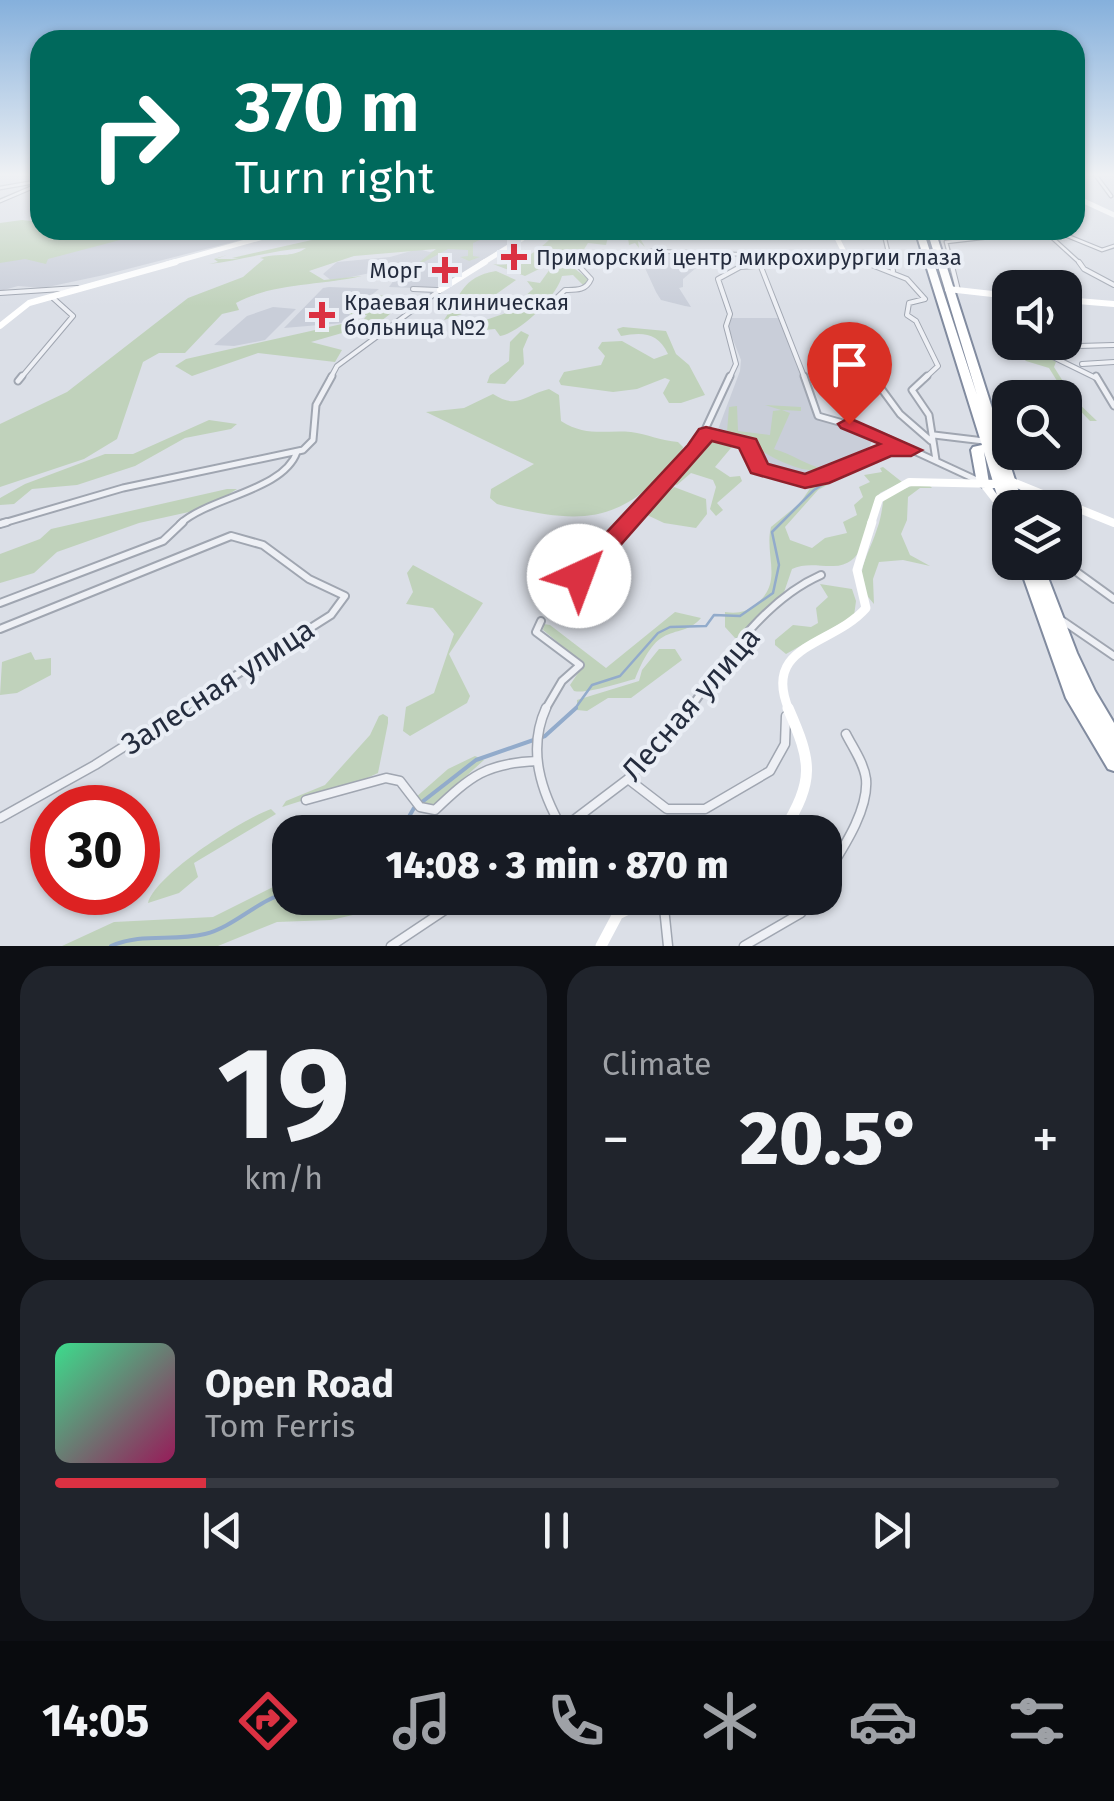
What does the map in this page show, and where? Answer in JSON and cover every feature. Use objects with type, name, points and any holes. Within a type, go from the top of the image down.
[{"type":"highway","points":[[921,240],[986,444],[1008,490]]},
{"type":"highway","points":[[936,240],[953,289],[1005,490]]},
{"type":"highway","points":[[983,483],[977,450],[986,444]]},
{"type":"highway","points":[[1031,580],[1074,698],[1114,763]]},
{"type":"highway","points":[[1041,580],[1088,698],[1114,738]]},
{"type":"main road","points":[[0,326],[25,308],[55,296],[253,240]]},
{"type":"main road","points":[[440,290],[520,240]]},
{"type":"main road","points":[[838,240],[844,252]]},
{"type":"main road","points":[[953,289],[992,294]]},
{"type":"main road","points":[[1082,301],[1113,304]]},
{"type":"main road","name":"Лесная улица","points":[[785,700],[781,682],[790,660],[855,621],[866,608],[857,570],[883,494],[909,482],[983,483]]},
{"type":"main road","points":[[983,483],[1004,483],[1114,523]]},
{"type":"main road","points":[[983,483],[992,494]]},
{"type":"main road","points":[[785,700],[804,738],[809,765],[802,796],[792,815]]},
{"type":"main road","points":[[601,946],[605,932],[618,915]]},
{"type":"street","points":[[885,240],[893,271]]},
{"type":"street","points":[[953,289],[946,242],[968,240]]},
{"type":"street","points":[[1057,240],[1084,269],[1114,286]]},
{"type":"street","points":[[1070,240],[1109,251],[1114,246]]},
{"type":"street","points":[[544,310],[565,290],[580,290],[590,284],[580,264],[639,262],[639,254],[645,251],[758,255],[778,265]]},
{"type":"street","points":[[579,576],[696,449],[706,433],[736,364],[726,328],[730,314],[719,276],[736,268],[819,262],[844,252],[860,262],[909,276],[925,297],[923,301],[909,303],[908,314],[918,324],[938,366],[920,379],[912,392],[928,412],[936,460]]},
{"type":"street","points":[[761,267],[822,418],[861,428],[983,483]]},
{"type":"street","points":[[0,293],[86,288]]},
{"type":"street","points":[[413,289],[440,290]]},
{"type":"street","points":[[0,524],[123,488],[297,452],[311,444],[316,405],[337,366],[440,290]]},
{"type":"street","points":[[18,381],[74,316],[55,296]]},
{"type":"street","points":[[1114,345],[1043,348],[1055,358],[1095,374],[1114,406]]},
{"type":"street","points":[[812,358],[862,362],[897,414],[932,438],[986,444]]},
{"type":"street","points":[[1080,365],[1114,362]]},
{"type":"street","points":[[706,433],[748,443],[759,468],[805,481],[821,478],[846,464],[865,461],[887,449],[911,450]]},
{"type":"street","points":[[0,603],[162,541],[187,518],[264,484],[294,460],[297,452]]},
{"type":"street","name":"Залесная улица","points":[[0,629],[144,574],[214,540],[242,535],[260,543],[309,579],[343,592],[344,601],[332,615],[95,765],[0,818]]},
{"type":"street","name":"Лесная улица","points":[[582,815],[628,779],[637,764],[681,722],[730,654],[796,586],[821,575]]},
{"type":"street","points":[[1082,576],[1114,599]]},
{"type":"street","points":[[1052,615],[1114,656]]},
{"type":"street","points":[[541,621],[536,632],[580,665],[558,687],[534,741],[554,815]]},
{"type":"street","points":[[628,779],[667,810],[692,811],[712,806],[770,771],[777,761],[785,744],[785,700]]},
{"type":"street","points":[[842,846],[866,788],[866,775],[846,734]]},
{"type":"street","points":[[306,800],[386,778],[400,782],[420,807],[435,810],[467,778],[488,764],[537,761]]},
{"type":"street","points":[[392,946],[438,915]]},
{"type":"street","points":[[665,915],[668,946]]},
{"type":"street","points":[[744,946],[798,915]]},
{"type":"shaded area","points":[[101,240],[241,240],[43,288],[18,286],[0,291],[0,262]]},
{"type":"shaded area","points":[[514,240],[438,289],[389,287],[399,273],[375,272],[332,281],[323,274],[337,262],[390,257],[418,249],[430,252],[461,243]]},
{"type":"shaded area","points":[[653,251],[732,254],[732,262],[703,262],[683,279],[683,287],[679,288],[691,307],[661,300],[639,255]]},
{"type":"shaded area","name":"Краевая клиническая больница №2","points":[[323,288],[379,289],[343,323],[284,328]]},
{"type":"shaded area","points":[[273,307],[296,309],[265,340],[214,345],[247,316]]},
{"type":"shaded area","points":[[730,318],[782,318],[820,418],[875,436],[868,449],[825,476],[809,478],[768,467],[756,441],[717,432],[740,371],[741,360],[728,327]]},
{"type":"green space","points":[[30,221],[30,240],[120,240],[48,259],[46,264],[25,259],[0,263],[0,223]]},
{"type":"green space","points":[[312,240],[480,240],[473,243],[473,256],[480,257],[469,261],[460,257],[468,256],[468,250],[448,249],[411,269],[436,249],[354,256],[309,271],[324,280],[362,276],[282,288],[236,303],[239,310],[222,314],[185,353],[159,353],[143,362],[117,439],[84,459],[0,487],[0,424],[67,392],[188,298],[243,277],[264,259],[260,258],[306,248],[209,264],[218,262],[214,259],[227,255],[216,259],[239,259],[232,258]]},
{"type":"green space","points":[[549,240],[607,240],[606,245],[588,243],[576,262],[541,268],[525,276],[493,264],[516,262]]},
{"type":"green space","points":[[571,266],[587,278],[588,284],[584,286],[573,275],[562,276],[547,302],[519,327],[500,336],[495,329],[473,331],[474,324],[506,313],[533,289],[527,281],[540,283],[550,269]]},
{"type":"green space","points":[[496,271],[516,280],[474,310],[444,320],[469,283]]},
{"type":"green space","points":[[373,295],[411,297],[380,322],[311,342],[342,350],[335,362],[258,353],[192,376],[175,366],[186,359],[364,319],[367,315],[348,314]]},
{"type":"green space","points":[[617,329],[666,331],[676,354],[689,365],[705,395],[669,403],[663,393],[670,380],[665,378],[637,389],[613,392],[561,385],[564,372],[601,365],[605,356],[598,348],[602,342],[622,341],[654,359],[668,354],[649,335],[621,336]]},
{"type":"green space","points":[[521,331],[529,335],[523,349],[524,364],[505,384],[487,383],[490,375],[509,361],[510,342]]},
{"type":"green space","points":[[1053,360],[1062,380],[1056,380],[1049,368],[1026,361]]},
{"type":"green space","points":[[549,389],[559,395],[561,421],[570,426],[587,431],[631,432],[678,442],[683,447],[681,455],[639,495],[600,514],[554,515],[497,504],[490,498],[491,489],[534,464],[426,412],[464,408],[493,394],[509,401],[521,400]]},
{"type":"green space","points":[[765,405],[801,407],[801,411],[782,410],[790,413],[774,449],[825,469],[839,465],[825,470],[795,467],[727,432],[729,407],[737,406],[738,431],[770,435],[773,411],[781,410]]},
{"type":"green space","points":[[1082,407],[1097,421],[1090,421],[1082,413]]},
{"type":"green space","points":[[209,420],[237,424],[231,429],[185,438],[135,466],[77,485],[32,489],[14,504],[0,505],[0,498],[25,484],[105,454],[133,454]]},
{"type":"green space","points":[[712,437],[736,442],[715,467],[730,477],[740,476],[742,481],[717,503],[723,510],[716,516],[710,509],[716,487],[713,480],[691,473],[677,485],[669,483]]},
{"type":"green space","points":[[883,467],[902,482],[880,493],[865,540],[853,559],[844,564],[792,569],[782,598],[741,638],[735,638],[725,627],[725,612],[749,609],[769,587],[771,527],[800,503],[811,487],[846,470],[847,474],[818,490],[785,527],[790,540],[812,548],[825,538],[847,533],[843,522],[857,515],[854,505],[863,497],[859,487],[870,482],[864,475],[882,472]]},
{"type":"green space","points":[[914,485],[932,488],[920,488],[908,497],[907,520],[901,534],[910,555],[930,566],[903,560],[879,562],[873,579],[874,604],[862,576],[884,497]]},
{"type":"green space","points":[[674,487],[706,499],[707,514],[696,528],[664,523],[645,514]]},
{"type":"green space","points":[[237,489],[207,508],[139,523],[57,552],[34,573],[0,583],[0,554],[40,539],[51,529]]},
{"type":"green space","points":[[413,565],[483,603],[449,654],[470,696],[467,703],[410,736],[403,731],[406,707],[434,693],[454,634],[433,608],[406,604],[413,592],[407,573]]},
{"type":"green space","points":[[820,584],[852,589],[856,601],[854,616],[786,654],[775,645],[775,640],[793,625],[811,627],[818,623],[816,608],[828,597]]},
{"type":"green space","points":[[675,612],[701,618],[692,626],[658,640],[635,679],[587,691],[574,691],[570,685],[584,664],[543,630],[544,624],[550,625],[606,668]]},
{"type":"green space","points":[[659,649],[675,649],[682,660],[631,698],[608,698],[587,711],[577,710],[577,700],[639,681],[642,670]]},
{"type":"green space","points":[[31,652],[35,660],[51,658],[51,675],[17,693],[0,695],[2,662]]},
{"type":"green space","points":[[383,714],[388,723],[378,773],[282,807],[286,801],[325,785],[370,735]]},
{"type":"green space","points":[[475,756],[484,760],[434,805],[423,806],[415,798],[448,769]]},
{"type":"green space","points":[[271,809],[276,814],[194,863],[198,877],[179,893],[160,899],[160,884],[166,878],[240,824]]},
{"type":"green space","points":[[272,888],[272,915],[353,915],[277,922],[218,946],[62,946],[114,922],[213,917]]},
{"type":"waterway","points":[[574,709],[592,685],[620,676],[658,633],[670,627],[706,626],[714,615],[740,616],[773,593],[779,565],[772,532],[814,490],[852,465]]},
{"type":"waterway","points":[[422,802],[476,760],[545,736],[574,709]]},
{"type":"waterway","points":[[410,815],[414,808]]},
{"type":"waterway","points":[[111,946],[134,939],[205,934],[272,898]]},
{"type":"place","name":"Приморский центр микрохирургии глаза","points":[[514,257]]},
{"type":"place","name":"Морг","points":[[445,270]]},
{"type":"place","name":"Краевая клиническая больница №2","points":[[322,315]]},
{"type":"route","points":[[579,576],[696,449],[706,433],[748,443],[759,468],[805,481],[821,478],[846,464],[865,461],[887,449],[911,450],[849,424]]}]
